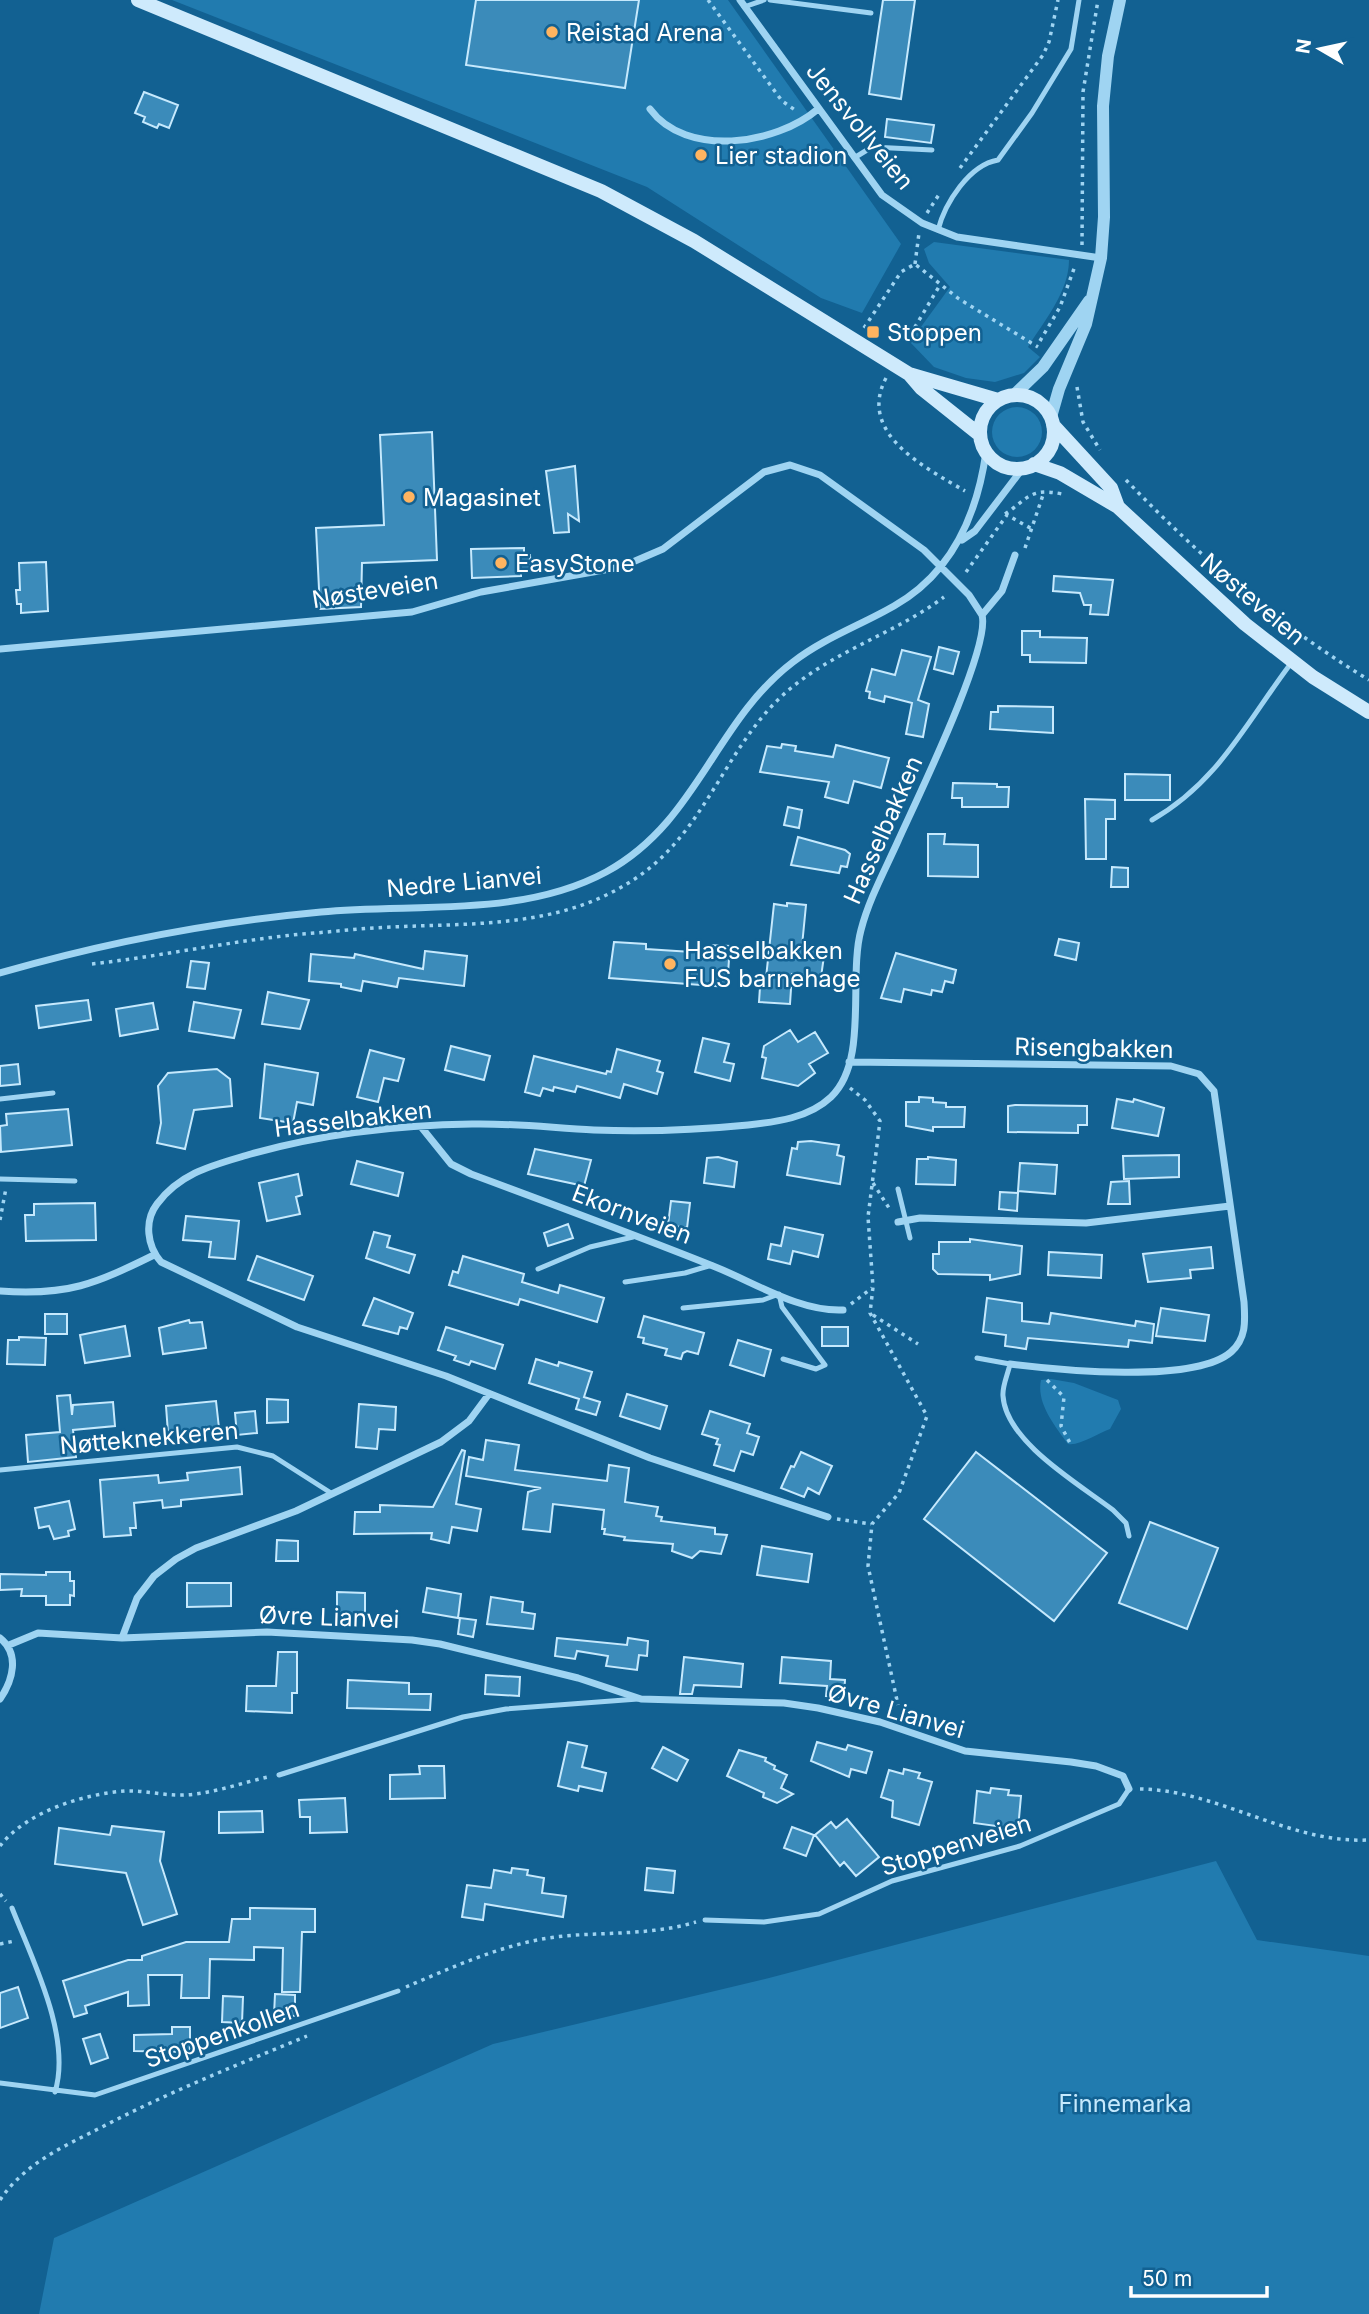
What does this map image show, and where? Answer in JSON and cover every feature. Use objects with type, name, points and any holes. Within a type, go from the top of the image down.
[{"type":"main road","points":[[138,0],[601,191],[694,241],[909,374],[998,400]]},
{"type":"main road","points":[[909,374],[921,388],[980,435]]},
{"type":"main road","points":[[1014,395],[1034,399],[1052,421],[1049,450],[1028,466],[1002,465],[986,452],[980,435],[984,416],[998,400],[1014,395]]},
{"type":"main road","name":"Nøsteveien","points":[[1052,421],[1111,488],[1118,507]]},
{"type":"main road","name":"Nøsteveien","points":[[1028,466],[1060,473],[1118,507],[1180,568],[1292,662],[1369,712]]},
{"type":"street","points":[[1052,421],[1059,389],[1086,324],[1089,301],[1101,258],[1104,217],[1102,106],[1108,55],[1120,0]]},
{"type":"street","name":"Jensvollveien","points":[[742,3],[882,195],[937,231],[986,243],[1079,253],[1101,258]]},
{"type":"street","points":[[650,109],[665,126],[717,140],[756,138],[796,125],[818,110]]},
{"type":"street","points":[[1014,395],[1043,366],[1089,301]]},
{"type":"street","name":"Nedre Lianvei","points":[[0,973],[202,928],[318,912],[523,900],[568,889],[606,872],[657,834],[687,800],[734,723],[780,673],[812,649],[895,606],[920,589],[941,568],[961,541],[982,479],[986,452]]},
{"type":"street","name":"Nøsteveien","points":[[0,649],[412,612],[481,592],[621,567],[663,549],[752,480],[782,466],[799,467],[820,475],[924,550],[941,568]]},
{"type":"street","name":"Nedre Lianvei","points":[[961,541],[975,531],[1028,466]]},
{"type":"street","points":[[941,568],[976,603],[982,615],[1002,591],[1019,556]]},
{"type":"street","name":"Hasselbakken","points":[[154,1255],[148,1227],[152,1211],[169,1188],[192,1172],[292,1144],[352,1133],[472,1124],[642,1131],[747,1125],[795,1117],[813,1110],[830,1098],[842,1082],[849,1062],[861,930],[962,694],[984,633],[982,615]]},
{"type":"street","name":"Risengbakken","points":[[849,1062],[1171,1066],[1187,1069],[1208,1081],[1214,1091],[1245,1321],[1244,1334],[1233,1351],[1200,1364],[1153,1371],[1108,1373],[1010,1364]]},
{"type":"street","name":"Ekornveien","points":[[422,1128],[451,1164],[471,1174],[712,1265],[824,1311],[844,1310]]},
{"type":"street","points":[[902,1221],[920,1218],[1086,1223],[1230,1206]]},
{"type":"street","points":[[0,1291],[55,1292],[81,1287],[121,1273],[154,1255],[173,1269],[279,1320],[489,1394],[650,1458],[828,1517]]},
{"type":"street","points":[[122,1638],[136,1598],[154,1576],[176,1559],[196,1548],[296,1511],[446,1439],[469,1422],[489,1394]]},
{"type":"street","name":"Øvre Lianvei","points":[[9,1645],[38,1633],[122,1638],[267,1632],[412,1640],[440,1644],[578,1678],[641,1699],[784,1703],[828,1710],[880,1722],[965,1751],[1096,1766],[1123,1776],[1129,1789]]},
{"type":"street","points":[[0,1638],[9,1645],[13,1661],[11,1675],[0,1699]]},
{"type":"lane","points":[[742,3],[764,0]]},
{"type":"lane","points":[[770,0],[871,13]]},
{"type":"lane","points":[[937,231],[943,209],[983,163],[998,160],[1032,113],[1071,49],[1079,0]]},
{"type":"lane","points":[[854,158],[872,147],[932,150]]},
{"type":"lane","points":[[1152,820],[1178,805],[1214,772],[1292,662]]},
{"type":"lane","points":[[0,1099],[52,1093]]},
{"type":"lane","points":[[4,1180],[75,1181]]},
{"type":"lane","points":[[898,1189],[902,1221],[910,1238]]},
{"type":"lane","points":[[538,1269],[590,1247],[633,1237]]},
{"type":"lane","points":[[625,1282],[685,1273],[712,1265]]},
{"type":"lane","points":[[682,1308],[763,1300],[779,1294],[782,1307],[825,1365],[816,1369],[783,1359]]},
{"type":"lane","name":"Risengbakken","points":[[977,1358],[1010,1364]]},
{"type":"lane","points":[[1010,1364],[1003,1393],[1005,1409],[1013,1426],[1034,1447],[1114,1510],[1126,1522],[1129,1536]]},
{"type":"lane","name":"Nøtteknekkeren","points":[[0,1470],[237,1447],[273,1456],[331,1493]]},
{"type":"lane","name":"Øvre Lianvei","points":[[279,1774],[463,1717],[506,1709],[641,1699]]},
{"type":"lane","name":"Stoppenveien","points":[[705,1920],[764,1922],[819,1914],[892,1881],[1020,1846],[1119,1804],[1129,1789]]},
{"type":"lane","points":[[12,1908],[36,1969],[60,2049],[61,2064],[55,2092]]},
{"type":"lane","name":"Stoppenkollen","points":[[0,2083],[95,2095],[398,1991]]},
{"type":"path","points":[[708,0],[782,102],[809,117]]},
{"type":"path","points":[[953,176],[1043,55],[1054,25],[1058,0]]},
{"type":"path","points":[[1037,346],[1060,307],[1079,253],[1083,230],[1083,92],[1098,0]]},
{"type":"path","points":[[915,264],[922,223],[946,185]]},
{"type":"path","points":[[856,340],[901,272],[915,264]]},
{"type":"path","points":[[915,264],[940,285],[1046,352]]},
{"type":"path","points":[[906,342],[940,285]]},
{"type":"path","points":[[887,375],[877,403],[882,426],[928,468],[970,494]]},
{"type":"path","points":[[1077,376],[1077,393],[1083,422],[1104,455]]},
{"type":"path","points":[[1122,476],[1172,528],[1248,595],[1302,637],[1369,680]]},
{"type":"path","points":[[967,572],[1020,499],[1044,492],[1070,495]]},
{"type":"path","points":[[1019,556],[1032,529],[1044,492]]},
{"type":"path","points":[[1000,511],[1032,529]]},
{"type":"path","points":[[89,964],[298,935],[505,923],[553,915],[593,901],[633,880],[683,835],[752,730],[795,685],[836,657],[921,613],[944,597]]},
{"type":"path","points":[[842,1082],[865,1100],[880,1121],[868,1217],[873,1287],[870,1313],[927,1416],[899,1493],[872,1524],[868,1566],[898,1705]]},
{"type":"path","points":[[0,1220],[4,1180]]},
{"type":"path","points":[[872,1182],[902,1221]]},
{"type":"path","points":[[844,1310],[873,1287]]},
{"type":"path","points":[[870,1313],[918,1344]]},
{"type":"path","points":[[1043,1368],[1046,1380],[1063,1398],[1061,1426],[1070,1443]]},
{"type":"path","points":[[828,1517],[872,1524]]},
{"type":"path","points":[[0,1846],[7,1837],[45,1812],[82,1800],[123,1791],[184,1795],[279,1774]]},
{"type":"path","points":[[1129,1789],[1170,1789],[1258,1815],[1289,1828],[1320,1835],[1369,1840]]},
{"type":"path","points":[[398,1991],[524,1944],[562,1936],[668,1931],[705,1920]]},
{"type":"path","points":[[0,2200],[11,2184],[49,2154],[168,2092],[317,2032]]},
{"type":"green space","name":"Lier stadion","points":[[172,0],[728,0],[901,244],[862,313],[821,298],[647,187]]},
{"type":"green space","points":[[934,242],[1069,260],[1060,295],[1028,347],[1040,357],[1024,373],[995,382],[966,378],[934,367],[910,342],[950,287],[929,263],[924,249]]},
{"type":"green space","points":[[1017,407],[1035,414],[1042,432],[1035,450],[1017,457],[999,450],[992,432],[999,414]]},
{"type":"green space","points":[[1041,1380],[1074,1383],[1118,1400],[1121,1409],[1110,1429],[1083,1441],[1068,1444],[1048,1414],[1041,1397]]},
{"type":"green space","name":"Finnemarka","points":[[1216,1861],[1257,1940],[1369,1956],[1369,2314],[39,2314],[54,2238],[493,2044],[769,1978]]},
{"type":"building","name":"Reistad Arena","points":[[476,0],[639,0],[625,88],[466,65]]},
{"type":"building","points":[[883,0],[915,0],[901,99],[869,94]]},
{"type":"building","points":[[144,92],[178,105],[169,128],[159,124],[157,128],[143,122],[145,117],[135,113]]},
{"type":"building","points":[[887,119],[934,125],[931,143],[885,137]]},
{"type":"building","name":"Magasinet","points":[[432,432],[437,560],[362,563],[361,607],[320,609],[316,528],[384,525],[380,435]]},
{"type":"building","points":[[575,466],[579,521],[568,514],[569,532],[554,533],[546,471]]},
{"type":"building","name":"EasyStone","points":[[524,548],[524,555],[530,555],[531,572],[521,572],[521,576],[472,578],[471,549]]},
{"type":"building","points":[[46,562],[48,611],[21,613],[16,590],[20,590],[19,563]]},
{"type":"building","points":[[1054,576],[1113,580],[1108,615],[1090,614],[1091,605],[1084,605],[1080,593],[1053,591]]},
{"type":"building","points":[[1022,631],[1040,631],[1040,637],[1087,638],[1086,663],[1030,662],[1030,655],[1022,655]]},
{"type":"building","points":[[939,647],[959,652],[953,674],[934,669]]},
{"type":"building","points":[[902,650],[931,657],[918,700],[929,704],[923,737],[906,734],[912,703],[885,696],[884,702],[869,698],[870,692],[866,691],[872,669],[895,675]]},
{"type":"building","points":[[998,706],[1053,707],[1053,733],[990,729],[991,712],[998,712]]},
{"type":"building","points":[[782,744],[796,746],[795,751],[833,757],[836,745],[889,758],[881,788],[854,781],[848,803],[825,797],[829,782],[760,772],[767,746],[781,748]]},
{"type":"building","points":[[1125,774],[1170,775],[1170,800],[1125,800]]},
{"type":"building","points":[[953,783],[997,784],[997,787],[1009,787],[1008,807],[962,807],[962,798],[952,798]]},
{"type":"building","points":[[1085,799],[1115,800],[1115,819],[1106,819],[1106,859],[1086,859]]},
{"type":"building","points":[[788,807],[802,810],[799,828],[784,825]]},
{"type":"building","points":[[928,834],[945,834],[944,844],[978,845],[978,877],[928,876]]},
{"type":"building","points":[[798,837],[845,850],[850,854],[847,867],[841,866],[839,873],[791,865]]},
{"type":"building","points":[[1112,867],[1128,868],[1128,887],[1111,887]]},
{"type":"building","points":[[787,903],[806,905],[802,946],[825,949],[821,977],[792,974],[790,1004],[759,1002],[760,987],[765,987],[774,904],[787,906]]},
{"type":"building","points":[[1059,939],[1079,943],[1076,960],[1055,955]]},
{"type":"building","points":[[614,942],[646,944],[646,949],[707,953],[708,945],[730,946],[727,987],[609,978]]},
{"type":"building","points":[[425,951],[467,956],[464,986],[399,978],[397,987],[363,981],[361,991],[341,987],[341,984],[309,981],[311,954],[354,958],[355,954],[423,969]]},
{"type":"building","points":[[896,953],[956,970],[953,983],[945,981],[942,992],[932,990],[931,995],[904,989],[901,1002],[881,998]]},
{"type":"building","points":[[191,961],[209,963],[205,989],[187,987]]},
{"type":"building","points":[[268,992],[309,1000],[300,1029],[262,1024]]},
{"type":"building","points":[[88,1000],[91,1020],[39,1028],[36,1006]]},
{"type":"building","points":[[194,1002],[241,1010],[234,1038],[189,1031]]},
{"type":"building","points":[[153,1003],[158,1029],[120,1036],[116,1009]]},
{"type":"building","points":[[790,1030],[798,1042],[815,1032],[828,1053],[809,1064],[815,1073],[798,1086],[762,1078],[766,1058],[762,1057],[764,1046]]},
{"type":"building","points":[[703,1038],[729,1044],[724,1062],[734,1064],[730,1081],[695,1072]]},
{"type":"building","points":[[451,1046],[490,1056],[484,1080],[445,1070]]},
{"type":"building","points":[[617,1049],[660,1061],[657,1071],[663,1073],[657,1094],[624,1084],[620,1098],[577,1086],[575,1092],[554,1087],[553,1091],[543,1088],[540,1096],[525,1092],[534,1056],[606,1074],[607,1071],[611,1072]]},
{"type":"building","points":[[370,1050],[404,1059],[398,1081],[384,1078],[378,1102],[357,1097]]},
{"type":"building","points":[[18,1064],[20,1084],[0,1086],[0,1066]]},
{"type":"building","points":[[265,1064],[318,1073],[313,1105],[297,1102],[293,1123],[260,1118]]},
{"type":"building","points":[[217,1069],[230,1079],[232,1106],[194,1110],[185,1149],[157,1143],[161,1123],[158,1086],[168,1073]]},
{"type":"building","points":[[919,1097],[933,1098],[933,1102],[946,1103],[946,1107],[965,1107],[964,1127],[933,1127],[933,1131],[906,1126],[906,1102],[919,1102]]},
{"type":"building","points":[[1117,1099],[1133,1102],[1134,1099],[1164,1108],[1158,1136],[1112,1128]]},
{"type":"building","points":[[1008,1106],[1087,1106],[1087,1125],[1078,1125],[1078,1133],[1008,1132]]},
{"type":"building","points":[[68,1109],[72,1145],[1,1152],[0,1126],[7,1125],[6,1114]]},
{"type":"building","points":[[798,1142],[839,1145],[837,1155],[844,1157],[840,1184],[787,1175],[792,1148],[797,1149]]},
{"type":"building","points":[[535,1149],[591,1160],[584,1186],[528,1174]]},
{"type":"building","points":[[1179,1155],[1179,1177],[1124,1179],[1123,1156]]},
{"type":"building","points":[[718,1157],[737,1162],[734,1187],[704,1183],[707,1158]]},
{"type":"building","points":[[928,1157],[956,1160],[955,1185],[916,1184],[917,1159]]},
{"type":"building","points":[[357,1161],[403,1173],[398,1196],[351,1184]]},
{"type":"building","points":[[1020,1163],[1057,1165],[1055,1194],[1018,1191]]},
{"type":"building","points":[[298,1174],[302,1195],[296,1197],[300,1214],[267,1221],[259,1183]]},
{"type":"building","points":[[1129,1181],[1130,1204],[1108,1204],[1111,1182]]},
{"type":"building","points":[[1000,1192],[1018,1193],[1017,1211],[999,1209]]},
{"type":"building","points":[[671,1201],[690,1203],[687,1228],[668,1225]]},
{"type":"building","points":[[95,1203],[96,1240],[26,1241],[25,1215],[34,1215],[34,1204]]},
{"type":"building","points":[[186,1216],[239,1221],[235,1259],[209,1257],[211,1242],[183,1240]]},
{"type":"building","points":[[568,1224],[573,1238],[548,1246],[544,1233]]},
{"type":"building","points":[[785,1227],[823,1235],[818,1257],[793,1251],[790,1264],[768,1259],[771,1244],[781,1246]]},
{"type":"building","points":[[374,1232],[390,1236],[387,1247],[415,1255],[409,1273],[366,1258]]},
{"type":"building","points":[[970,1239],[1022,1246],[1020,1274],[990,1280],[990,1275],[938,1274],[933,1269],[933,1254],[939,1254],[939,1242],[970,1242]]},
{"type":"building","points":[[1211,1247],[1213,1268],[1190,1270],[1191,1278],[1148,1282],[1143,1254]]},
{"type":"building","points":[[1049,1252],[1102,1255],[1101,1278],[1048,1275]]},
{"type":"building","points":[[257,1256],[313,1276],[304,1300],[248,1280]]},
{"type":"building","points":[[463,1256],[524,1274],[522,1282],[558,1293],[560,1285],[604,1298],[597,1322],[520,1299],[518,1305],[449,1285],[453,1271],[458,1273]]},
{"type":"building","points":[[374,1298],[413,1313],[407,1329],[400,1327],[398,1334],[363,1325]]},
{"type":"building","points":[[987,1298],[1022,1303],[1022,1321],[1049,1324],[1051,1313],[1135,1326],[1136,1321],[1154,1324],[1152,1343],[1129,1340],[1128,1347],[1028,1338],[1026,1349],[1005,1346],[1006,1335],[983,1332]]},
{"type":"building","points":[[1161,1308],[1209,1315],[1205,1341],[1156,1336]]},
{"type":"building","points":[[45,1314],[67,1314],[67,1334],[45,1334]]},
{"type":"building","points":[[644,1316],[704,1333],[698,1354],[687,1351],[681,1359],[665,1355],[667,1349],[643,1343],[644,1338],[638,1337]]},
{"type":"building","points":[[189,1320],[190,1323],[202,1322],[206,1348],[163,1354],[159,1328]]},
{"type":"building","points":[[125,1326],[130,1356],[85,1363],[80,1335]]},
{"type":"building","points":[[446,1327],[503,1345],[495,1369],[471,1361],[469,1365],[454,1360],[456,1356],[438,1350]]},
{"type":"building","points":[[822,1327],[848,1327],[848,1346],[822,1346]]},
{"type":"building","points":[[19,1337],[46,1338],[45,1365],[7,1364],[8,1340],[19,1340]]},
{"type":"building","points":[[738,1340],[771,1350],[764,1376],[730,1365]]},
{"type":"building","points":[[536,1359],[558,1366],[559,1362],[592,1372],[584,1397],[600,1402],[596,1415],[576,1409],[579,1399],[529,1383]]},
{"type":"building","points":[[627,1394],[667,1406],[660,1429],[620,1416]]},
{"type":"building","points":[[70,1395],[72,1415],[73,1405],[113,1402],[115,1426],[73,1430],[76,1457],[28,1462],[26,1435],[60,1432],[57,1396]]},
{"type":"building","points":[[267,1399],[288,1400],[288,1422],[267,1423]]},
{"type":"building","points":[[216,1401],[219,1428],[168,1433],[166,1406]]},
{"type":"building","points":[[359,1404],[396,1407],[395,1430],[379,1429],[377,1449],[356,1447]]},
{"type":"building","points":[[255,1411],[257,1433],[237,1435],[235,1413]]},
{"type":"building","points":[[710,1411],[750,1424],[747,1433],[759,1437],[753,1455],[741,1451],[734,1471],[714,1465],[720,1445],[716,1444],[718,1439],[702,1434]]},
{"type":"building","points":[[486,1440],[519,1445],[515,1470],[607,1481],[609,1465],[629,1468],[625,1502],[658,1507],[656,1516],[662,1517],[661,1521],[715,1528],[715,1534],[727,1535],[721,1554],[700,1551],[692,1558],[672,1551],[673,1544],[624,1540],[625,1537],[604,1534],[604,1510],[553,1504],[550,1532],[523,1529],[528,1492],[541,1488],[466,1476],[469,1457],[483,1460]]},
{"type":"building","points":[[462,1450],[465,1451],[456,1504],[481,1509],[477,1531],[452,1527],[449,1543],[431,1539],[432,1533],[354,1534],[355,1512],[380,1512],[380,1505],[433,1507]]},
{"type":"building","points":[[801,1452],[832,1466],[819,1494],[808,1488],[804,1497],[781,1488]]},
{"type":"building","points":[[976,1452],[1107,1553],[1054,1621],[924,1519]]},
{"type":"building","points":[[240,1467],[242,1494],[181,1500],[181,1506],[163,1508],[162,1500],[134,1503],[136,1528],[130,1528],[131,1535],[104,1537],[100,1480],[158,1475],[159,1483],[188,1480],[187,1473]]},
{"type":"building","points":[[69,1501],[75,1529],[68,1531],[69,1536],[54,1539],[49,1526],[39,1528],[35,1508]]},
{"type":"building","points":[[1150,1522],[1218,1548],[1187,1629],[1119,1603]]},
{"type":"building","points":[[277,1540],[298,1541],[298,1561],[276,1561]]},
{"type":"building","points":[[762,1546],[812,1554],[808,1582],[757,1575]]},
{"type":"building","points":[[46,1572],[70,1572],[70,1581],[74,1581],[74,1596],[70,1595],[70,1605],[46,1605],[46,1596],[21,1596],[22,1589],[0,1590],[0,1574],[46,1575]]},
{"type":"building","points":[[187,1583],[231,1583],[231,1606],[187,1607]]},
{"type":"building","points":[[427,1588],[461,1594],[458,1618],[423,1612]]},
{"type":"building","points":[[337,1592],[365,1593],[365,1616],[337,1616]]},
{"type":"building","points":[[491,1597],[523,1602],[522,1612],[535,1614],[533,1629],[487,1624]]},
{"type":"building","points":[[460,1618],[476,1620],[473,1637],[458,1634]]},
{"type":"building","points":[[557,1638],[627,1645],[628,1638],[648,1641],[647,1656],[639,1655],[637,1670],[606,1666],[608,1656],[577,1651],[575,1659],[555,1656]]},
{"type":"building","points":[[278,1652],[297,1652],[297,1693],[292,1693],[292,1713],[246,1711],[247,1686],[276,1686]]},
{"type":"building","points":[[684,1657],[743,1664],[741,1687],[694,1685],[692,1694],[680,1694]]},
{"type":"building","points":[[782,1657],[831,1661],[830,1679],[845,1680],[844,1697],[826,1696],[827,1686],[780,1683]]},
{"type":"building","points":[[486,1675],[520,1677],[519,1696],[485,1694]]},
{"type":"building","points":[[348,1680],[409,1683],[409,1694],[431,1694],[430,1710],[347,1708]]},
{"type":"building","points":[[568,1742],[587,1746],[582,1767],[606,1773],[602,1791],[579,1786],[578,1791],[558,1786]]},
{"type":"building","points":[[817,1742],[846,1750],[848,1745],[872,1752],[866,1773],[851,1769],[849,1777],[811,1761]]},
{"type":"building","points":[[663,1747],[688,1760],[677,1781],[652,1768]]},
{"type":"building","points":[[739,1750],[766,1758],[765,1761],[775,1766],[774,1769],[787,1775],[781,1788],[793,1794],[777,1803],[763,1797],[764,1793],[727,1776]]},
{"type":"building","points":[[419,1766],[444,1766],[445,1798],[390,1799],[390,1775],[420,1774]]},
{"type":"building","points":[[904,1769],[920,1773],[918,1778],[932,1782],[919,1825],[892,1817],[893,1801],[881,1797],[889,1770],[903,1774]]},
{"type":"building","points":[[991,1788],[1009,1790],[1008,1795],[1021,1796],[1018,1829],[974,1823],[977,1791],[990,1793]]},
{"type":"building","points":[[345,1798],[347,1832],[310,1833],[310,1817],[300,1817],[299,1800]]},
{"type":"building","points":[[262,1811],[263,1832],[219,1833],[219,1812]]},
{"type":"building","points":[[847,1819],[879,1857],[856,1876],[844,1862],[840,1866],[815,1835],[831,1822],[836,1828]]},
{"type":"building","points":[[112,1826],[164,1832],[160,1861],[177,1914],[143,1925],[126,1873],[55,1864],[59,1828],[110,1835]]},
{"type":"building","points":[[792,1827],[814,1835],[806,1856],[784,1848]]},
{"type":"building","points":[[512,1868],[528,1870],[527,1875],[544,1878],[542,1893],[566,1896],[563,1917],[485,1904],[483,1920],[462,1917],[467,1885],[491,1888],[494,1870],[511,1873]]},
{"type":"building","points":[[647,1868],[675,1871],[673,1893],[645,1890]]},
{"type":"building","points":[[250,1908],[315,1909],[315,1932],[302,1932],[300,1992],[282,1992],[283,1948],[254,1947],[254,1960],[210,1959],[209,1998],[181,1998],[182,1975],[148,1975],[149,2005],[128,2006],[128,1992],[85,2006],[87,2013],[74,2017],[63,1981],[128,1960],[142,1960],[142,1956],[186,1942],[229,1942],[232,1919],[250,1919]]},
{"type":"building","points":[[18,1987],[28,2018],[0,2028],[0,1993]]},
{"type":"building","points":[[275,1994],[295,1995],[295,2016],[274,2015]]},
{"type":"building","points":[[223,1996],[243,1997],[242,2023],[222,2022]]},
{"type":"building","points":[[172,2027],[190,2027],[190,2052],[134,2051],[134,2035],[172,2034]]},
{"type":"building","points":[[100,2034],[108,2058],[91,2064],[83,2039]]},
{"type":"place","name":"Reistad Arena","points":[[552,32]]},
{"type":"place","name":"Lier stadion","points":[[701,155]]},
{"type":"place","name":"Stoppen","points":[[873,332]]},
{"type":"place","name":"Magasinet","points":[[409,497]]},
{"type":"place","name":"EasyStone","points":[[501,563]]},
{"type":"place","name":"Hasselbakken FUS barnehage","points":[[670,964]]}]
